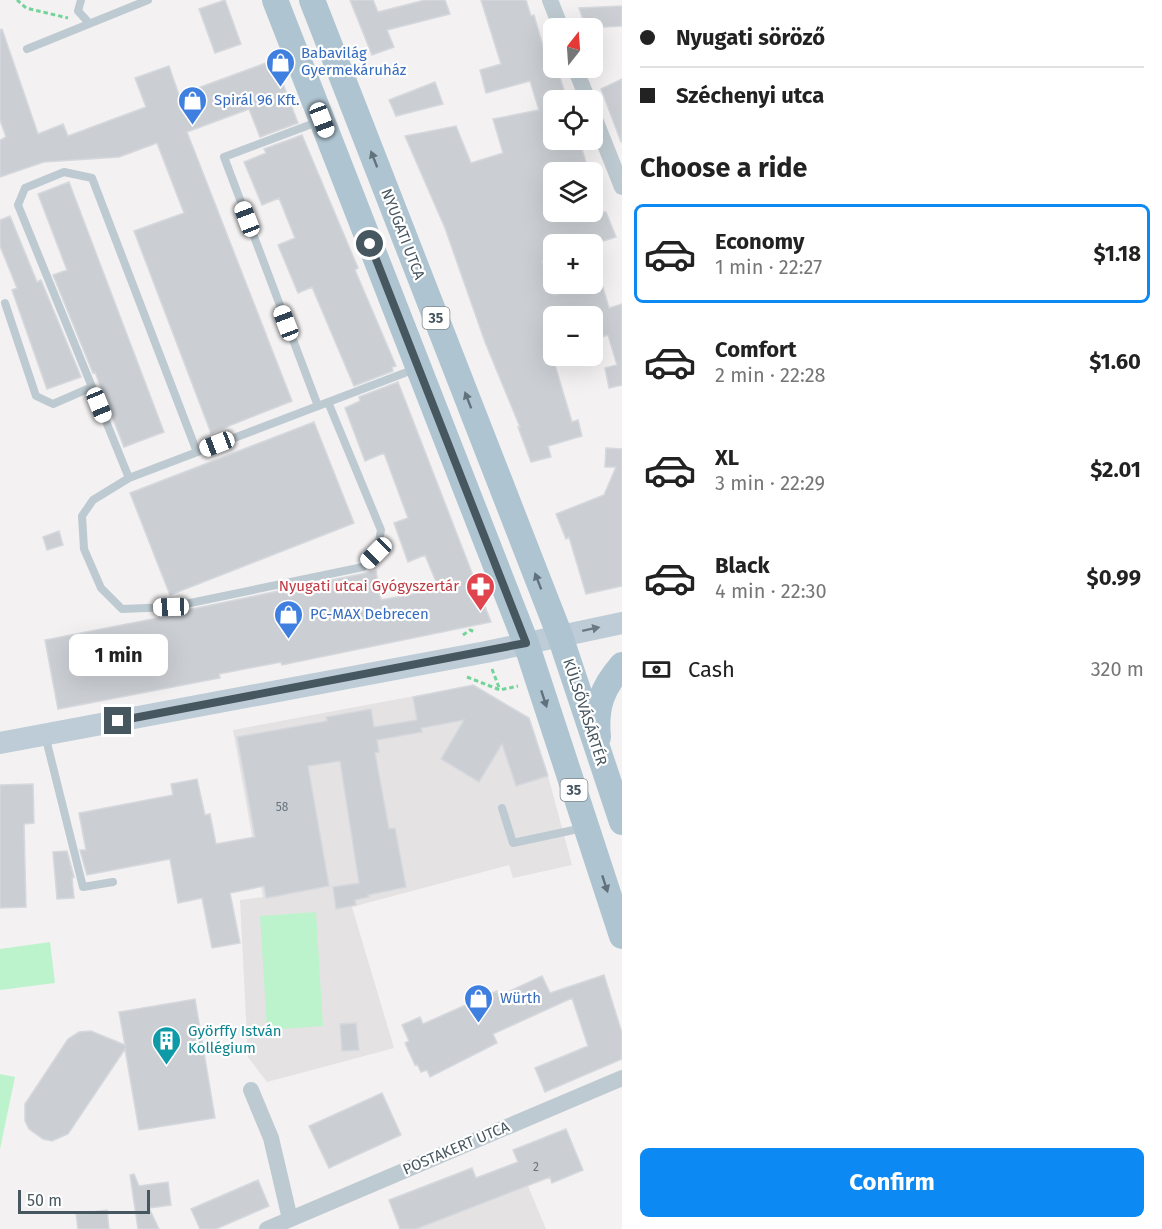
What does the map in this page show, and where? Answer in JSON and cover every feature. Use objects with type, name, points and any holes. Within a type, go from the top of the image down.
[{"type":"main road","name":"35","points":[[275,0],[526,643],[622,936]]},
{"type":"main road","name":"NYUGATI UTCA","points":[[312,0],[560,636]]},
{"type":"main road","name":"KÜLSŐVÁSÁRTÉR","points":[[560,636],[622,822]]},
{"type":"main road","points":[[600,758],[596,718],[606,687],[622,665]]},
{"type":"street","points":[[550,0],[557,18]]},
{"type":"street","points":[[603,135],[618,166],[622,187]]},
{"type":"street","points":[[0,743],[526,643],[622,622]]},
{"type":"street","name":"POSTAKERT UTCA","points":[[267,1229],[622,1078]]},
{"type":"street","points":[[251,1090],[271,1138],[290,1219]]},
{"type":"lane","points":[[81,0],[78,11],[89,23]]},
{"type":"lane","points":[[27,49],[148,0]]},
{"type":"lane","points":[[318,406],[224,157],[322,120]]},
{"type":"lane","points":[[129,478],[18,205],[25,188],[64,172],[92,178],[197,452]]},
{"type":"lane","points":[[5,303],[36,396],[53,404],[92,387]]},
{"type":"lane","points":[[328,402],[381,530],[376,553],[363,567],[171,607],[122,609],[101,588],[84,549],[82,516],[93,500],[129,478],[328,402],[418,368]]},
{"type":"lane","points":[[45,735],[82,888],[113,882]]},
{"type":"lane","points":[[502,808],[513,843],[586,827]]},
{"type":"path","points":[[16,0],[26,8],[89,23]]},
{"type":"shaded area","points":[[473,685],[529,718],[548,776],[572,865],[513,878],[509,865],[352,907],[394,1048],[267,1082],[248,1057],[240,900],[263,897],[233,730]]},
{"type":"shaded area","points":[[518,1162],[546,1229],[400,1229],[389,1200],[472,1168],[476,1178]]},
{"type":"green space","points":[[316,912],[323,1026],[267,1030],[260,916]]},
{"type":"green space","points":[[50,942],[55,983],[0,990],[0,949]]},
{"type":"green space","points":[[0,1074],[15,1077],[0,1149]]},
{"type":"building","points":[[225,0],[241,44],[215,53],[199,9]]},
{"type":"building","points":[[350,0],[373,0],[378,12],[425,0],[445,0],[450,14],[387,30],[394,47],[372,55]]},
{"type":"building","points":[[481,0],[526,0],[531,16],[534,15],[543,46],[543,78],[560,78],[564,90],[543,90],[543,150],[582,150],[586,162],[543,162],[543,222],[603,222],[603,212],[606,212],[616,237],[603,241],[603,234],[543,234],[543,294],[603,294],[603,288],[609,308],[622,304],[622,385],[609,388],[605,368],[617,365],[608,335],[603,337],[603,306],[543,306],[543,366],[555,366],[572,422],[578,420],[582,436],[548,446],[551,457],[531,462],[445,228],[405,136],[456,126],[471,163],[503,153],[493,119],[539,110],[530,81],[486,93],[480,70],[501,64]]},
{"type":"building","points":[[622,6],[622,26],[603,27],[603,18],[582,18],[579,8]]},
{"type":"building","points":[[2,29],[38,134],[63,124],[68,136],[146,107],[135,78],[169,66],[179,95],[274,60],[298,123],[260,137],[249,109],[187,132],[292,401],[211,433],[134,231],[184,213],[157,143],[119,157],[44,162],[0,177],[0,140],[6,137],[0,120],[0,30]]},
{"type":"building","points":[[622,79],[621,142],[603,90],[601,89]]},
{"type":"building","points":[[435,82],[443,104],[396,116],[389,100]]},
{"type":"building","points":[[302,135],[396,366],[392,367],[393,371],[354,386],[312,287],[298,293],[278,245],[295,238],[279,198],[262,205],[244,162],[266,153],[264,149]]},
{"type":"building","points":[[69,182],[164,432],[124,447],[95,372],[93,373],[53,275],[67,270],[38,194]]},
{"type":"building","points":[[10,216],[37,282],[41,280],[81,377],[47,389],[12,290],[17,288],[0,246],[0,220]]},
{"type":"building","points":[[398,382],[491,622],[282,665],[281,662],[219,674],[220,678],[58,709],[45,640],[376,571],[381,600],[439,589],[425,555],[408,562],[394,523],[408,518],[384,453],[365,461],[345,408],[360,401],[359,397]]},
{"type":"building","points":[[314,422],[354,523],[170,595],[130,493]]},
{"type":"building","points":[[606,448],[622,449],[622,586],[586,594],[569,537],[566,539],[556,514],[604,495],[616,467],[605,467]]},
{"type":"building","points":[[59,531],[63,545],[47,550],[43,537]]},
{"type":"building","points":[[473,685],[529,718],[548,776],[516,786],[502,744],[479,782],[441,759],[464,720],[421,728],[422,732],[377,740],[379,752],[375,753],[389,829],[395,828],[406,887],[368,895],[369,897],[355,900],[356,905],[336,909],[333,887],[359,883],[340,761],[308,766],[329,886],[266,898],[264,886],[230,893],[240,943],[212,948],[202,898],[178,903],[170,859],[87,875],[80,850],[86,850],[79,813],[173,795],[171,784],[197,779],[205,815],[210,814],[216,844],[255,837],[237,737],[327,721],[326,717],[371,709],[374,727],[417,720],[413,697]]},
{"type":"building","points":[[33,784],[34,823],[24,824],[26,907],[0,908],[0,785]]},
{"type":"building","points":[[67,851],[74,877],[72,878],[74,898],[57,899],[53,852]]},
{"type":"building","points":[[604,975],[622,1033],[622,1059],[545,1092],[535,1068],[588,1046],[572,998],[493,1034],[497,1043],[430,1077],[427,1070],[421,1072],[417,1064],[415,1065],[405,1043],[409,1041],[402,1025],[420,1017],[423,1024],[497,991],[499,996],[542,976],[550,993]]},
{"type":"building","name":"Györffy István Kollégium","points":[[195,999],[215,1118],[139,1130],[125,1049],[68,1134],[52,1141],[43,1139],[29,1129],[25,1121],[25,1104],[68,1039],[79,1032],[91,1031],[125,1045],[119,1012]]},
{"type":"building","points":[[356,1023],[359,1050],[342,1051],[340,1024]]},
{"type":"building","points":[[382,1093],[401,1135],[329,1168],[309,1126]]},
{"type":"building","points":[[566,1129],[583,1170],[552,1183],[550,1177],[416,1229],[400,1229],[389,1200],[472,1168],[476,1178],[518,1162],[513,1150]]},
{"type":"building","points":[[134,1174],[139,1186],[168,1182],[171,1205],[149,1208],[159,1229],[138,1229],[130,1175]]},
{"type":"building","points":[[258,1180],[269,1206],[216,1229],[200,1229],[191,1209]]},
{"type":"building","points":[[107,1210],[109,1229],[78,1229],[76,1214]]},
{"type":"place","name":"Babavilág Gyermekáruház","points":[[280,88]]},
{"type":"place","name":"Spirál 96 Kft.","points":[[193,126]]},
{"type":"place","name":"Nyugati utcai Gyógyszertár","points":[[480,612]]},
{"type":"place","name":"PC-MAX Debrecen","points":[[289,640]]},
{"type":"place","name":"Würth","points":[[479,1024]]},
{"type":"place","name":"Györffy István Kollégium","points":[[167,1066]]},
{"type":"route","points":[[118,721],[526,643],[370,244]]}]
